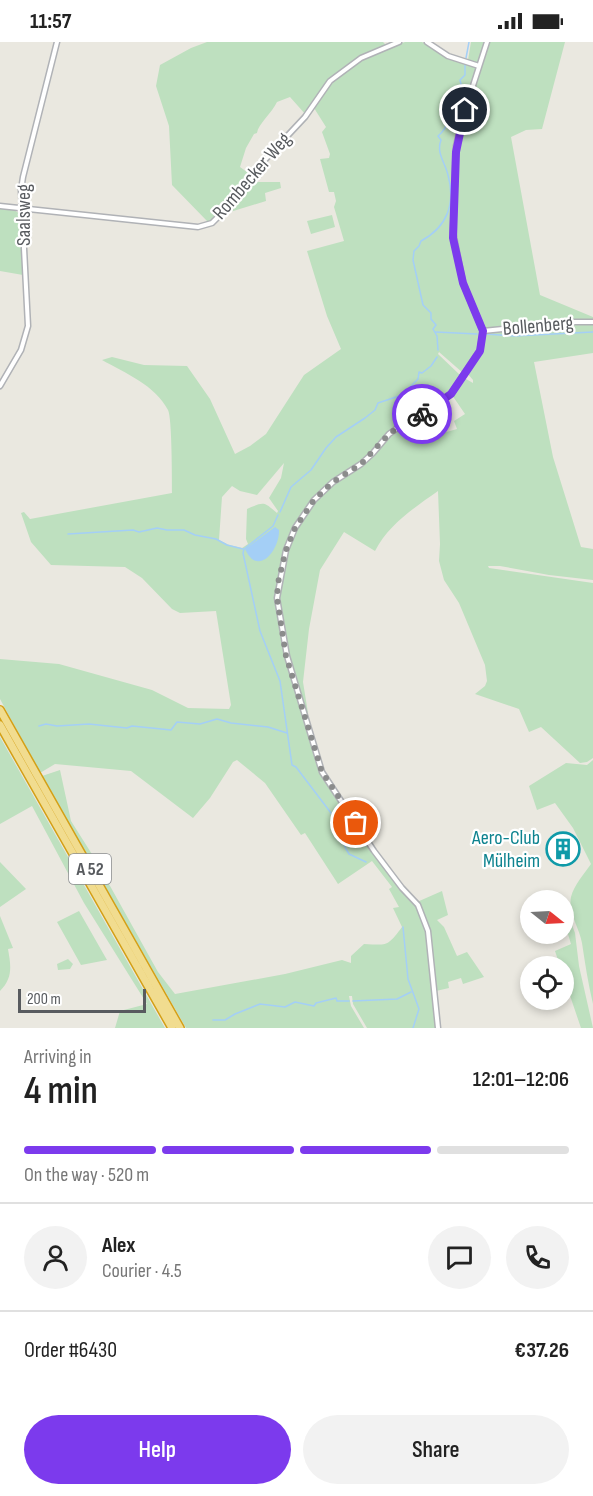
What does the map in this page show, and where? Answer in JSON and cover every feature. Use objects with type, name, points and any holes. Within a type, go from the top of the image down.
[{"type":"highway","name":"A 52","points":[[0,710],[180,1028]]},
{"type":"highway","name":"A 52","points":[[0,725],[172,1028]]},
{"type":"street","name":"Saalsweg","points":[[0,386],[21,350],[28,326],[22,208],[23,177],[57,42]]},
{"type":"street","name":"Rombecker Weg","points":[[0,206],[198,226],[208,225],[231,203],[265,159],[305,117],[330,81],[361,58],[399,42]]},
{"type":"street","points":[[427,42],[448,56],[479,66]]},
{"type":"street","points":[[438,1028],[425,920],[418,905],[374,851],[322,772],[286,656],[277,598],[286,550],[295,528],[314,500],[333,482],[361,464],[389,434],[413,417],[425,413],[451,394],[480,351],[483,331],[465,288],[453,238],[456,146],[487,42]]},
{"type":"street","name":"Bollenberg","points":[[483,331],[593,322]]},
{"type":"green space","points":[[207,42],[383,42],[386,45],[354,61],[325,83],[306,115],[290,97],[277,102],[246,148],[240,167],[251,175],[210,222],[172,185],[169,126],[156,86],[160,65]]},
{"type":"green space","points":[[405,42],[422,42],[445,57],[474,66],[476,71],[472,84],[475,87],[489,42],[565,42],[542,129],[526,130],[511,137],[540,295],[593,317],[593,319],[480,329],[479,347],[463,373],[439,352],[438,354],[460,375],[450,393],[438,403],[413,415],[388,434],[373,452],[375,454],[391,436],[417,417],[425,414],[433,423],[436,435],[457,429],[454,421],[465,414],[452,395],[462,379],[473,383],[467,373],[483,349],[483,336],[486,333],[593,324],[593,353],[534,362],[553,457],[581,547],[593,549],[593,580],[488,566],[489,568],[593,583],[593,758],[580,763],[541,727],[529,732],[519,709],[475,694],[485,686],[487,681],[485,665],[459,603],[444,580],[439,561],[438,491],[411,510],[395,525],[375,551],[344,532],[320,570],[309,629],[303,682],[308,713],[288,656],[283,621],[280,623],[285,656],[320,772],[401,889],[417,906],[426,930],[436,1028],[367,1028],[353,1004],[352,996],[349,996],[351,1006],[364,1028],[186,1028],[42,776],[60,770],[71,821],[95,859],[158,972],[175,994],[285,974],[342,960],[351,963],[351,956],[364,944],[383,944],[393,938],[402,927],[393,908],[399,907],[389,889],[392,887],[372,861],[338,884],[305,833],[301,835],[265,783],[237,760],[233,762],[210,798],[193,818],[131,771],[55,764],[40,773],[0,699],[0,659],[59,664],[152,690],[188,708],[229,709],[231,705],[216,611],[180,613],[172,609],[142,578],[125,567],[51,565],[31,542],[21,513],[24,512],[30,519],[172,493],[168,410],[155,393],[130,375],[102,360],[112,357],[144,365],[187,366],[210,399],[235,454],[266,434],[304,375],[341,349],[327,316],[307,251],[344,241],[334,207],[336,201],[334,192],[329,192],[320,159],[329,158],[330,154],[322,132],[326,127],[314,108],[343,73],[364,59]],"holes":[[[284,463],[281,478],[269,498],[278,511],[277,513],[263,504],[247,509],[246,539],[248,544],[242,548],[219,540],[222,497],[232,486],[240,491],[257,495]]]},
{"type":"green space","points":[[471,42],[485,42],[479,61],[475,64],[468,60]]},
{"type":"green space","points":[[250,182],[280,182],[281,188],[265,193],[266,201],[230,212],[227,210]]},
{"type":"green space","points":[[0,208],[14,210],[20,214],[23,275],[0,271]]},
{"type":"green space","points":[[332,215],[335,227],[311,234],[307,221]]},
{"type":"green space","points":[[0,737],[165,1028],[115,1028],[120,1011],[147,1004],[84,903],[32,806],[0,824]]},
{"type":"green space","points":[[593,760],[593,1004],[581,937],[574,919],[573,890],[591,864],[573,828],[555,803],[537,810],[529,786],[566,763],[587,765]]},
{"type":"green space","points":[[0,862],[26,889],[0,907]]},
{"type":"green space","points":[[442,891],[448,915],[437,920],[444,927],[457,956],[467,952],[484,977],[463,984],[461,978],[448,982],[449,988],[436,991],[429,934],[417,902]]},
{"type":"green space","points":[[79,911],[107,960],[81,965],[57,922]]},
{"type":"green space","points":[[0,916],[13,948],[8,949],[10,972],[0,991]]},
{"type":"green space","points":[[574,930],[579,966],[593,1028],[581,1028],[574,1007],[574,956],[557,956],[555,951],[574,944]]},
{"type":"green space","points":[[68,959],[73,964],[70,969],[58,970],[57,964]]},
{"type":"water","points":[[275,527],[279,530],[276,545],[267,558],[256,561],[250,557],[245,549]]},
{"type":"waterway","points":[[466,58],[469,42]]},
{"type":"waterway","points":[[438,350],[437,336],[433,329],[436,325],[431,319],[431,313],[423,305],[413,260],[414,251],[421,241],[443,222],[450,205],[450,186],[440,153],[441,140],[438,136],[443,132],[452,112],[461,84],[460,80],[465,75],[465,65]]},
{"type":"waterway","points":[[436,332],[477,334]]},
{"type":"waterway","points":[[486,334],[514,336],[593,332]]},
{"type":"waterway","points":[[280,512],[291,487],[311,470],[336,437],[375,410],[378,403],[402,395],[418,379],[419,372],[422,373],[431,366],[437,357]]},
{"type":"waterway","points":[[278,515],[273,526],[244,549],[243,553],[260,631],[280,681],[292,765],[296,767],[331,813],[349,854],[366,862]]},
{"type":"waterway","points":[[68,534],[133,530],[139,532],[157,528],[184,530],[243,549]]},
{"type":"waterway","points":[[39,726],[89,724],[171,730],[177,722],[200,724],[217,719],[268,727],[287,733]]},
{"type":"waterway","points":[[403,927],[408,979],[419,1009],[413,1028]]},
{"type":"waterway","points":[[353,1001],[397,999],[411,992]]},
{"type":"waterway","points":[[213,1020],[225,1020],[260,1004],[285,1007],[295,1002],[314,1006],[316,1003],[336,998],[337,1001],[349,1001]]},
{"type":"way so far","points":[[356,823],[322,772],[286,656],[277,598],[278,583],[286,550],[295,528],[314,500],[333,482],[361,464],[389,434],[413,417],[422,414]]},
{"type":"place","name":"Aero-Club Mülheim","points":[[563,849]]},
{"type":"route","points":[[422,414],[451,394],[480,351],[483,331],[463,283],[453,238],[456,152],[465,110]]}]
